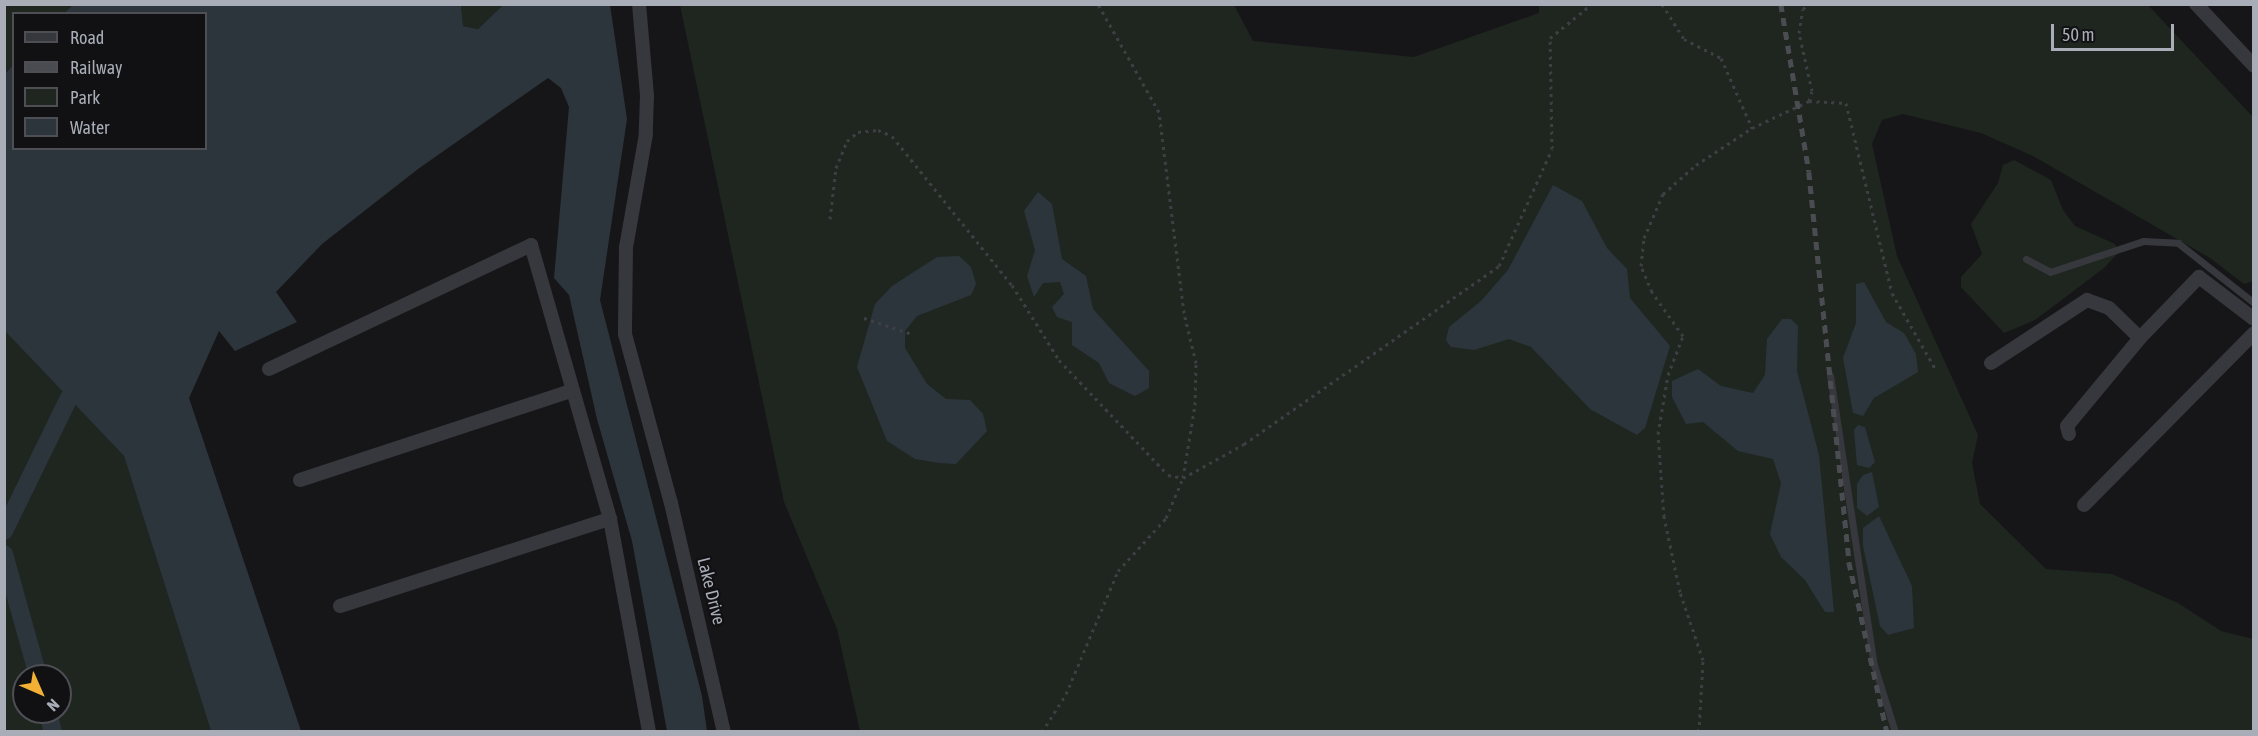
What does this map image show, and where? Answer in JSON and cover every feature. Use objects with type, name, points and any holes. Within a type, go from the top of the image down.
[{"type":"street","name":"Lake Drive","points":[[639,4],[647,96],[646,134],[626,247],[625,334],[656,461],[671,503],[724,732]]},
{"type":"street","points":[[2196,4],[2253,66]]},
{"type":"street","points":[[269,369],[531,245],[610,519],[649,732]]},
{"type":"street","points":[[2069,434],[2067,426],[2140,338],[2199,277],[2253,319]]},
{"type":"street","points":[[1991,363],[2086,300],[2109,308],[2140,338]]},
{"type":"street","points":[[2085,505],[2253,333]]},
{"type":"street","points":[[300,480],[573,390]]},
{"type":"street","points":[[340,606],[610,519]]},
{"type":"lane","points":[[2026,259],[2050,272],[2143,240],[2178,243],[2253,303]]},
{"type":"lane","points":[[1830,375],[1874,665],[1895,732]]},
{"type":"path","points":[[1041,732],[1066,694],[1118,571],[1166,518],[1183,478],[1196,405],[1196,363],[1184,313],[1159,112],[1098,4]]},
{"type":"path","points":[[830,219],[836,168],[848,141],[858,132],[878,130],[892,136],[1012,285],[1059,360],[1168,475],[1183,478],[1244,444],[1499,266],[1543,177],[1552,149],[1550,38],[1592,4]]},
{"type":"path","points":[[1662,4],[1684,39],[1721,58],[1752,128]]},
{"type":"path","points":[[1808,4],[1803,9],[1800,33],[1812,91],[1809,101]]},
{"type":"path","points":[[1699,732],[1703,660],[1680,592],[1664,517],[1658,434],[1668,375],[1683,336],[1652,292],[1641,266],[1644,238],[1663,194],[1696,165],[1752,128],[1809,101],[1846,103],[1892,293],[1936,370]]},
{"type":"path","points":[[864,318],[912,334]]},
{"type":"green space","points":[[5,5],[73,5],[65,12],[12,12],[12,66],[5,74]]},
{"type":"green space","points":[[461,5],[503,5],[478,29],[463,26]]},
{"type":"green space","points":[[680,5],[1234,5],[1253,41],[1414,57],[1539,13],[1539,5],[2148,5],[2253,117],[2253,281],[2244,284],[2210,258],[2033,156],[1981,133],[1903,114],[1882,120],[1872,144],[1897,256],[1978,435],[1972,463],[1980,504],[2046,569],[2112,574],[2178,603],[2221,631],[2253,639],[2253,731],[860,731],[837,629],[784,502]]},
{"type":"green space","points":[[2014,160],[2051,180],[2063,210],[2075,226],[2115,244],[2119,252],[2104,268],[2035,320],[2004,333],[1961,287],[1961,277],[1982,254],[1971,224],[1998,183],[2003,165]]},
{"type":"green space","points":[[4,330],[124,456],[211,731],[5,731]]},
{"type":"water","points":[[73,5],[461,5],[463,26],[478,29],[503,5],[610,5],[627,119],[600,300],[702,696],[707,731],[667,731],[632,541],[597,419],[569,295],[554,278],[569,107],[561,88],[548,78],[418,169],[322,244],[276,292],[297,322],[235,351],[219,331],[189,398],[301,731],[211,731],[124,456],[4,330],[5,74],[12,66],[12,150],[207,150],[207,12],[65,12]]},
{"type":"water","points":[[1553,185],[1582,201],[1607,248],[1627,269],[1630,298],[1670,346],[1645,428],[1637,435],[1590,409],[1531,347],[1509,339],[1474,350],[1451,347],[1446,340],[1449,327],[1481,301],[1508,270]]},
{"type":"water","points":[[1038,192],[1052,204],[1062,259],[1086,276],[1093,309],[1149,371],[1149,388],[1135,396],[1109,383],[1099,363],[1072,345],[1072,322],[1057,317],[1052,307],[1064,294],[1060,282],[1043,283],[1034,297],[1027,276],[1035,250],[1024,211]]},
{"type":"water","points":[[959,256],[971,267],[976,284],[971,295],[917,316],[905,331],[905,348],[927,384],[946,399],[970,400],[983,414],[987,431],[956,464],[915,459],[887,441],[857,367],[875,304],[892,286],[937,257]]},
{"type":"water","points":[[1864,282],[1886,322],[1904,333],[1916,354],[1918,372],[1874,398],[1863,416],[1853,413],[1843,358],[1856,323],[1856,284]]},
{"type":"water","points":[[1782,319],[1791,319],[1798,326],[1797,371],[1819,455],[1834,612],[1825,612],[1805,580],[1781,557],[1770,534],[1781,483],[1773,459],[1738,451],[1703,422],[1686,424],[1672,397],[1672,381],[1698,369],[1721,386],[1753,393],[1765,375],[1767,339]]},
{"type":"water","points":[[1858,425],[1865,427],[1875,462],[1869,468],[1857,465],[1854,430]]},
{"type":"water","points":[[1872,472],[1879,507],[1867,516],[1857,508],[1857,484],[1863,475]]},
{"type":"water","points":[[1879,516],[1912,586],[1914,628],[1888,635],[1880,626],[1863,546],[1863,528]]},
{"type":"waterway","points":[[4,531],[69,398]]},
{"type":"waterway","points":[[4,554],[35,664]]},
{"type":"waterway","points":[[51,724],[53,732]]},
{"type":"railway","points":[[1781,4],[1809,172],[1849,562],[1887,732]]}]
